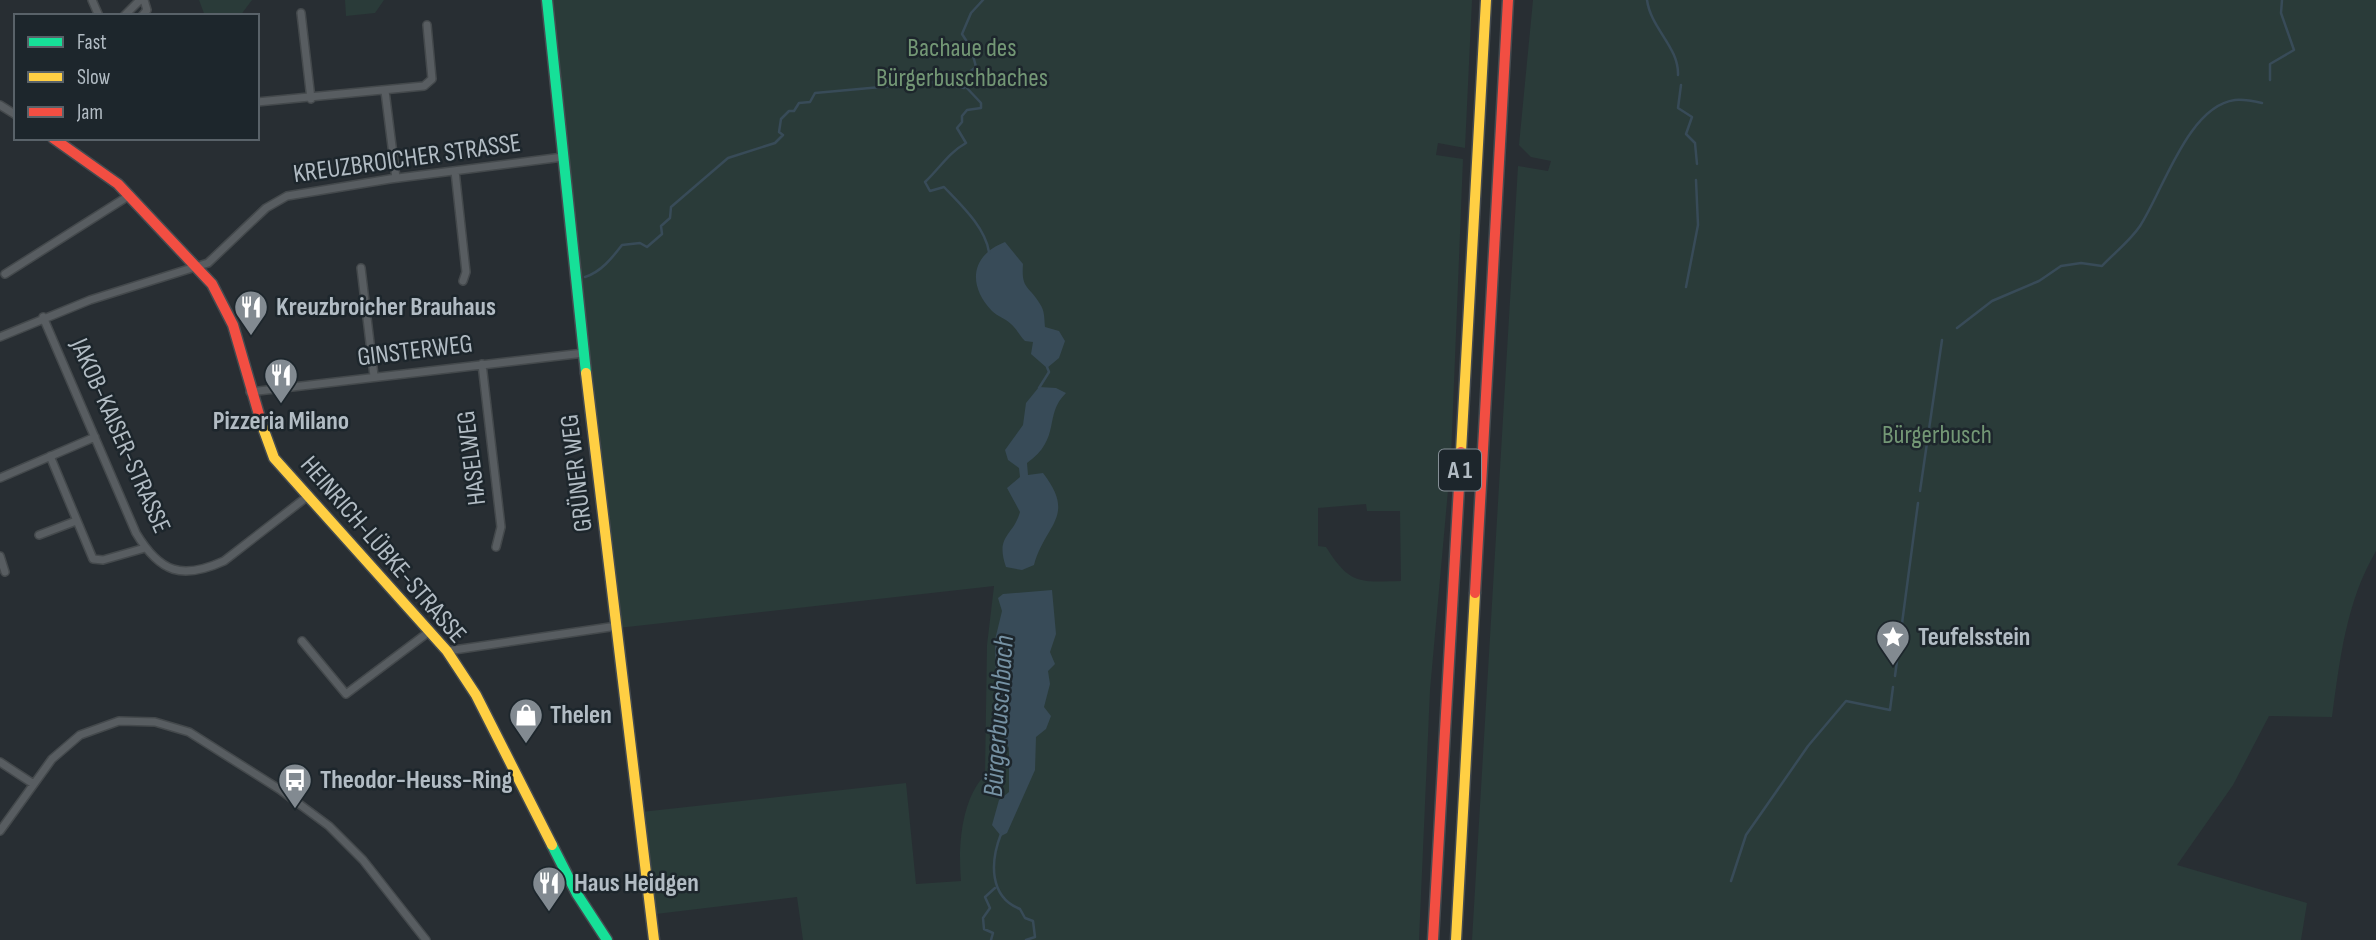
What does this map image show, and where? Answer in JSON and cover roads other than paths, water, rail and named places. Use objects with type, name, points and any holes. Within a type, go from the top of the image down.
[{"type":"main road","name":"GRÜNER WEG","points":[[547,0],[584,354],[654,940]]},
{"type":"main road","name":"A 1","points":[[1433,940],[1486,0]]},
{"type":"main road","name":"A 1","points":[[1456,940],[1508,0]]},
{"type":"main road","name":"HEINRICH-LÜBKE-STRASSE","points":[[56,140],[92,163],[130,195],[212,284],[233,325],[250,392],[270,450],[447,651],[475,695],[577,894],[607,940]]},
{"type":"street","points":[[126,14],[142,0]]},
{"type":"street","points":[[301,13],[311,99]]},
{"type":"street","points":[[259,102],[311,99],[424,86],[432,79],[427,24]]},
{"type":"street","points":[[385,91],[396,178]]},
{"type":"street","name":"KREUZBROICHER STRASSE","points":[[0,337],[43,317],[90,300],[197,267],[222,253],[267,208],[287,196],[396,178],[563,158]]},
{"type":"street","points":[[455,171],[466,272],[463,281]]},
{"type":"street","points":[[5,274],[130,195]]},
{"type":"street","points":[[361,268],[374,376]]},
{"type":"street","name":"JAKOB-KAISER-STRASSE","points":[[43,317],[145,548],[174,570],[196,572],[224,562],[308,496]]},
{"type":"street","name":"GINSTERWEG","points":[[250,392],[584,354]]},
{"type":"street","name":"HASELWEG","points":[[482,364],[501,527],[496,547]]},
{"type":"street","points":[[0,478],[95,437]]},
{"type":"street","points":[[50,456],[93,559],[103,560],[145,548]]},
{"type":"street","points":[[39,536],[76,521]]},
{"type":"street","points":[[0,556],[5,572]]},
{"type":"street","points":[[447,651],[617,626]]},
{"type":"street","points":[[302,641],[346,694],[430,631]]},
{"type":"street","points":[[0,831],[32,783],[65,747],[96,727],[118,721],[137,720],[189,732],[288,795],[329,826],[363,860],[426,940]]},
{"type":"street","points":[[0,762],[32,783]]},
{"type":"water","points":[[1005,242],[1023,264],[1025,283],[1042,307],[1045,327],[1059,331],[1065,341],[1059,358],[1047,368],[1031,354],[1033,342],[1025,341],[1011,324],[992,311],[979,291],[976,272],[979,263],[985,255]]},
{"type":"water","points":[[1039,387],[1056,388],[1066,393],[1055,410],[1045,445],[1027,463],[1028,475],[1043,473],[1053,488],[1058,511],[1034,565],[1022,570],[1006,567],[1003,556],[1004,542],[1020,512],[1007,488],[1020,477],[1019,468],[1008,460],[1005,450],[1023,425],[1026,403]]},
{"type":"water","points":[[1052,590],[1056,634],[1050,652],[1055,664],[1048,671],[1050,684],[1044,707],[1051,716],[1046,729],[1036,737],[1035,770],[1007,833],[1001,836],[992,825],[999,800],[1009,792],[1009,748],[1004,738],[1007,717],[996,685],[995,640],[1002,611],[998,598],[1003,594]]},
{"type":"waterway","name":"Bürgerbuschbach","points":[[968,73],[976,67],[971,48],[962,34],[971,13],[983,0]]},
{"type":"waterway","points":[[1647,0],[1654,20],[1674,56],[1678,75]]},
{"type":"waterway","points":[[2270,80],[2270,64],[2294,50],[2281,13],[2282,0]]},
{"type":"waterway","points":[[585,277],[601,268],[622,245],[640,243],[647,247],[662,234],[661,226],[670,218],[671,207],[728,158],[775,143],[783,135],[779,132],[781,119],[789,111],[794,111],[799,103],[810,102],[815,93],[936,82],[964,88]]},
{"type":"waterway","points":[[1681,85],[1678,108],[1692,117],[1686,134],[1695,143],[1697,164]]},
{"type":"waterway","name":"Bürgerbuschbach","points":[[965,86],[981,103],[981,108],[967,110],[962,116],[962,122],[957,128],[966,143],[949,156],[925,182],[930,191],[944,187],[965,209],[983,234],[989,252]]},
{"type":"waterway","points":[[1957,328],[1992,301],[2039,281],[2061,266],[2081,263],[2102,266],[2140,226],[2178,152],[2204,117],[2218,106],[2235,100],[2262,103]]},
{"type":"waterway","points":[[1686,287],[1698,225],[1696,180]]},
{"type":"waterway","points":[[1920,491],[1942,340]]},
{"type":"waterway","name":"Bürgerbuschbach","points":[[1039,388],[1049,372],[1047,367]]},
{"type":"waterway","points":[[1895,676],[1918,503]]},
{"type":"waterway","points":[[1731,881],[1746,835],[1808,746],[1846,701],[1890,710],[1893,687]]},
{"type":"waterway","name":"Bürgerbuschbach","points":[[1001,834],[994,867],[997,887],[1002,896],[1020,909],[1025,918],[1033,921],[1035,937],[1026,940]]},
{"type":"waterway","points":[[991,940],[993,933],[984,929],[983,918],[990,908],[985,897],[995,888]]},
{"type":"place","name":"Kreuzbroicher Brauhaus","points":[[251,337]]},
{"type":"place","name":"Pizzeria Milano","points":[[281,405]]},
{"type":"place","name":"Teufelsstein","points":[[1893,667]]},
{"type":"place","name":"Thelen","points":[[526,745]]},
{"type":"place","name":"Theodor-Heuss-Ring","points":[[295,810]]},
{"type":"place","name":"Haus Heidgen","points":[[549,913]]},
{"type":"park label","name":"Bachaue des Bürgerbuschbaches","points":[[962,63]]},
{"type":"park label","name":"Bürgerbusch","points":[[1937,435]]}]
